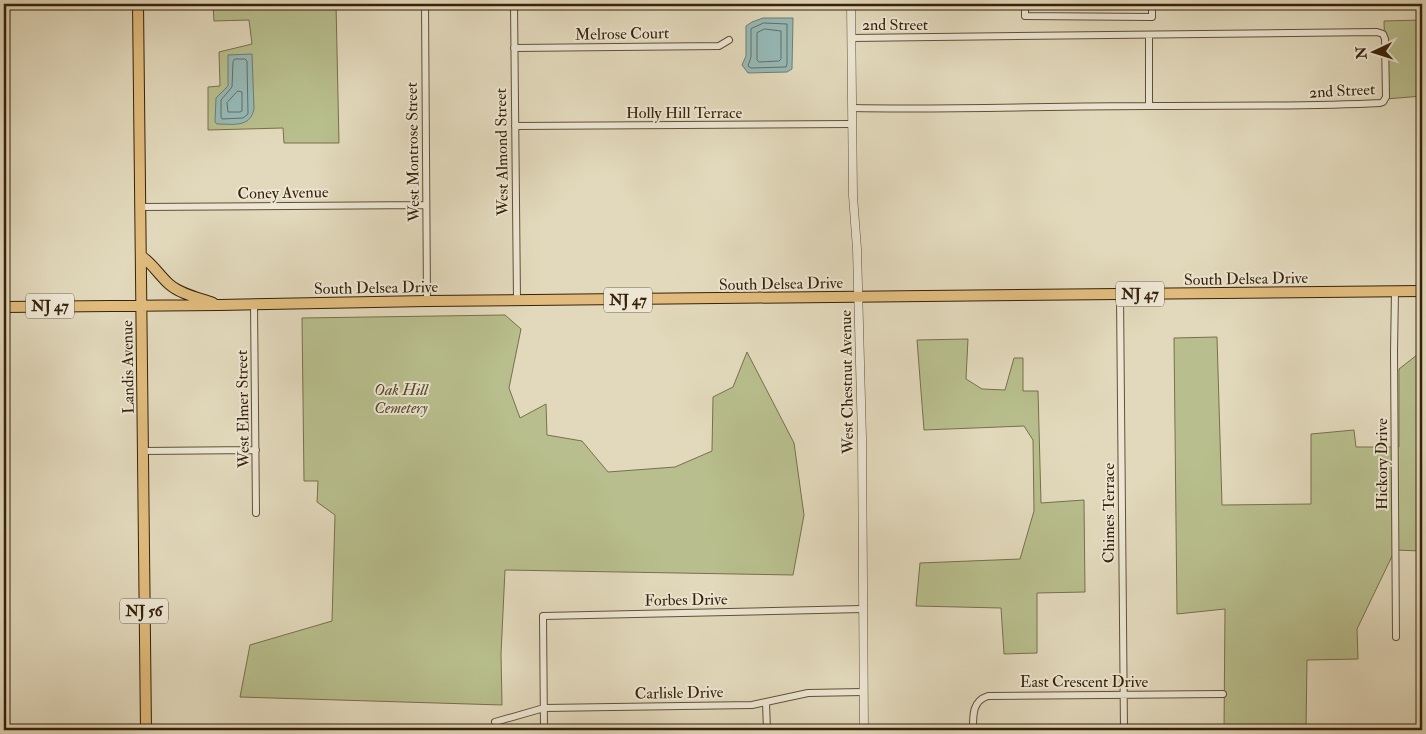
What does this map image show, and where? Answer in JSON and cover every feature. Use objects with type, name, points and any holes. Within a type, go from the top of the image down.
[{"type":"main road","name":"Landis Avenue","points":[[138,4],[146,730]]},
{"type":"main road","points":[[141,256],[149,261],[170,285],[177,290],[219,305]]},
{"type":"main road","name":"South Delsea Drive","points":[[141,306],[427,300],[1422,291]]},
{"type":"main road","name":"NJ 47","points":[[4,307],[141,306]]},
{"type":"street","name":"West Montrose Street","points":[[424,4],[427,300]]},
{"type":"street","name":"West Almond Street","points":[[514,4],[517,300]]},
{"type":"street","name":"West Chestnut Avenue","points":[[851,4],[853,196],[859,297],[864,730]]},
{"type":"street","points":[[1025,4],[1025,16],[1152,17],[1152,4]]},
{"type":"street","name":"2nd Street","points":[[851,38],[1377,32],[1383,34],[1385,39],[1386,97],[1380,103],[1357,104],[982,109],[852,108]]},
{"type":"street","points":[[1149,36],[1149,106]]},
{"type":"street","name":"Melrose Court","points":[[514,48],[719,46],[729,40]]},
{"type":"street","name":"Holly Hill Terrace","points":[[515,126],[852,124]]},
{"type":"street","name":"Coney Avenue","points":[[140,207],[426,205]]},
{"type":"street","name":"Hickory Drive","points":[[1395,292],[1396,637]]},
{"type":"street","name":"Chimes Terrace","points":[[1120,295],[1124,730]]},
{"type":"street","name":"West Elmer Street","points":[[254,304],[256,513]]},
{"type":"street","points":[[142,451],[256,450]]},
{"type":"street","name":"Forbes Drive","points":[[544,708],[544,616],[862,609]]},
{"type":"street","name":"Carlisle Drive","points":[[495,722],[544,708],[729,706],[766,703],[808,693],[863,692]]},
{"type":"street","name":"East Crescent Drive","points":[[973,730],[973,711],[980,700],[988,696],[1223,694]]},
{"type":"street","points":[[766,703],[766,730]]},
{"type":"street","points":[[544,708],[544,730]]},
{"type":"green space","points":[[213,4],[336,4],[339,143],[284,143],[283,128],[208,130],[208,87],[220,86],[219,52],[252,44],[249,20],[214,21]]},
{"type":"green space","points":[[1422,20],[1422,96],[1386,99],[1384,21]]},
{"type":"green space","name":"Oak Hill Cemetery","points":[[505,315],[521,329],[509,388],[520,418],[546,404],[547,435],[582,441],[608,472],[675,467],[712,451],[713,397],[733,387],[747,352],[794,443],[804,515],[793,575],[505,570],[501,654],[502,705],[240,697],[250,645],[332,621],[335,515],[317,502],[318,481],[304,481],[302,318]]},
{"type":"green space","points":[[1217,337],[1222,505],[1311,504],[1311,434],[1354,430],[1356,447],[1399,447],[1399,369],[1417,355],[1422,358],[1422,551],[1395,550],[1357,629],[1358,659],[1307,660],[1306,730],[1224,730],[1225,609],[1177,614],[1174,338]]},
{"type":"green space","points":[[968,339],[966,379],[982,389],[1005,390],[1014,358],[1023,358],[1023,391],[1038,391],[1041,503],[1084,500],[1085,592],[1037,593],[1037,653],[1004,654],[1001,608],[916,606],[920,563],[1020,559],[1034,511],[1033,440],[1024,426],[924,430],[917,340]]},
{"type":"water","points":[[763,18],[793,18],[792,69],[787,72],[748,73],[742,65],[746,56],[746,26]]},
{"type":"water","points":[[252,54],[254,109],[252,115],[240,124],[217,124],[215,122],[216,98],[228,86],[228,55]]}]
